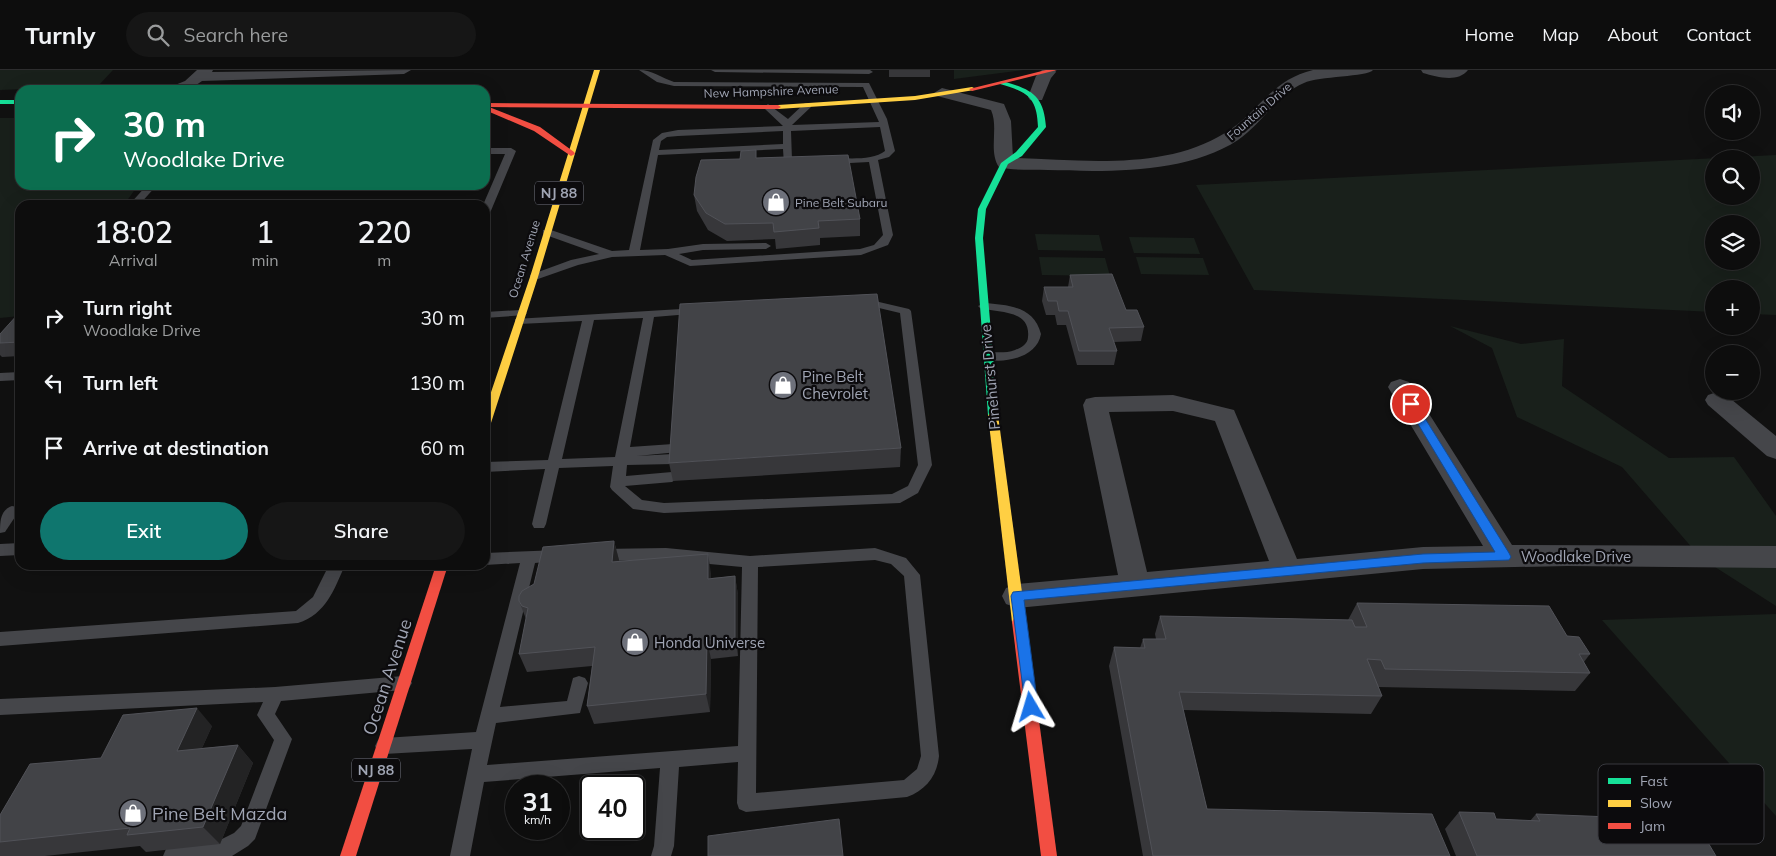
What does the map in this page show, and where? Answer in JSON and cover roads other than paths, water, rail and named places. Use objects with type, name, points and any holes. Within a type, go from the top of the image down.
[{"type":"main road","name":"Ocean Avenue","points":[[490,410],[534,277],[597,70]]},
{"type":"main road","name":"New Hampshire Avenue","points":[[490,106],[808,106],[942,93],[997,84],[1051,71]]},
{"type":"main road","points":[[997,84],[1019,88],[1036,98]]},
{"type":"main road","name":"Pinehurst Drive","points":[[1036,98],[1042,109],[1042,126],[1027,146],[1005,163],[982,209],[980,238],[992,410],[1049,856]]},
{"type":"main road","points":[[0,102],[15,102]]},
{"type":"main road","points":[[490,108],[537,129],[571,154]]},
{"type":"main road","name":"Ocean Avenue","points":[[348,856],[440,570]]},
{"type":"street","points":[[196,80],[404,70]]},
{"type":"street","name":"Fountain Drive","points":[[1005,163],[1103,166],[1178,159],[1225,141],[1240,131],[1288,85],[1298,79],[1327,72],[1366,70]]},
{"type":"street","points":[[1428,70],[1448,74],[1461,70]]},
{"type":"street","points":[[1036,98],[1044,76],[1051,71]]},
{"type":"street","points":[[997,84],[991,94],[1005,119],[1003,144],[1005,163]]},
{"type":"street","points":[[942,93],[998,107]]},
{"type":"street","points":[[1003,144],[1027,146]]},
{"type":"street","points":[[1400,387],[1504,557]]},
{"type":"street","points":[[1717,400],[1776,450]]},
{"type":"street","points":[[1135,585],[1094,405],[1173,403],[1225,416],[1288,571]]},
{"type":"street","name":"Woodlake Drive","points":[[1017,596],[1423,558],[1776,557]]},
{"type":"lane","points":[[643,70],[666,83],[866,85]]},
{"type":"lane","points":[[715,70],[869,71],[866,85],[884,124],[889,153],[873,159],[787,162],[787,126],[768,107]]},
{"type":"lane","points":[[743,84],[748,70]]},
{"type":"lane","points":[[787,126],[808,106]]},
{"type":"lane","points":[[634,253],[657,140],[669,134],[787,126],[884,124]]},
{"type":"lane","points":[[654,153],[787,146]]},
{"type":"lane","points":[[490,150],[512,151],[490,202]]},
{"type":"lane","points":[[667,252],[690,263],[851,254],[870,250],[884,243],[888,235],[873,159]]},
{"type":"lane","points":[[138,200],[148,190]]},
{"type":"lane","points":[[547,232],[612,254]]},
{"type":"lane","points":[[534,277],[576,262],[612,254],[667,252],[704,247],[766,246]]},
{"type":"lane","points":[[649,314],[617,487],[638,506],[664,508],[895,499],[912,489],[925,465],[905,311],[864,301],[845,302]]},
{"type":"lane","points":[[984,306],[1011,308],[1024,315],[1032,324],[1035,338],[1032,346],[1011,356],[988,356]]},
{"type":"lane","points":[[490,316],[590,318],[708,310]]},
{"type":"lane","points":[[539,524],[590,318]]},
{"type":"lane","points":[[0,377],[15,376]]},
{"type":"lane","points":[[490,467],[555,465],[620,467],[673,463],[620,467]]},
{"type":"lane","points":[[0,528],[11,511]]},
{"type":"lane","points":[[0,550],[15,549]]},
{"type":"lane","points":[[490,559],[666,554],[750,562],[875,554],[892,557],[905,565],[912,575],[930,756],[929,770],[919,781],[907,788],[746,803],[750,562]]},
{"type":"lane","points":[[460,856],[483,740],[529,557]]},
{"type":"lane","points":[[0,639],[298,617],[312,610],[322,600],[335,570]]},
{"type":"lane","points":[[0,707],[274,694],[403,683]]},
{"type":"lane","points":[[490,716],[574,708],[579,683]]},
{"type":"lane","points":[[174,856],[227,849],[244,838],[248,832],[282,739],[266,715],[274,694]]},
{"type":"lane","points":[[383,746],[483,740]]},
{"type":"lane","points":[[476,774],[747,753]]},
{"type":"lane","points":[[661,856],[664,846],[670,759]]},
{"type":"place","name":"Pine Belt Subaru","points":[[776,202]]},
{"type":"place","name":"Pine Belt Chevrolet","points":[[783,385]]},
{"type":"place","name":"Honda Universe","points":[[635,642]]},
{"type":"place","name":"Pine Belt Mazda","points":[[133,813]]}]
